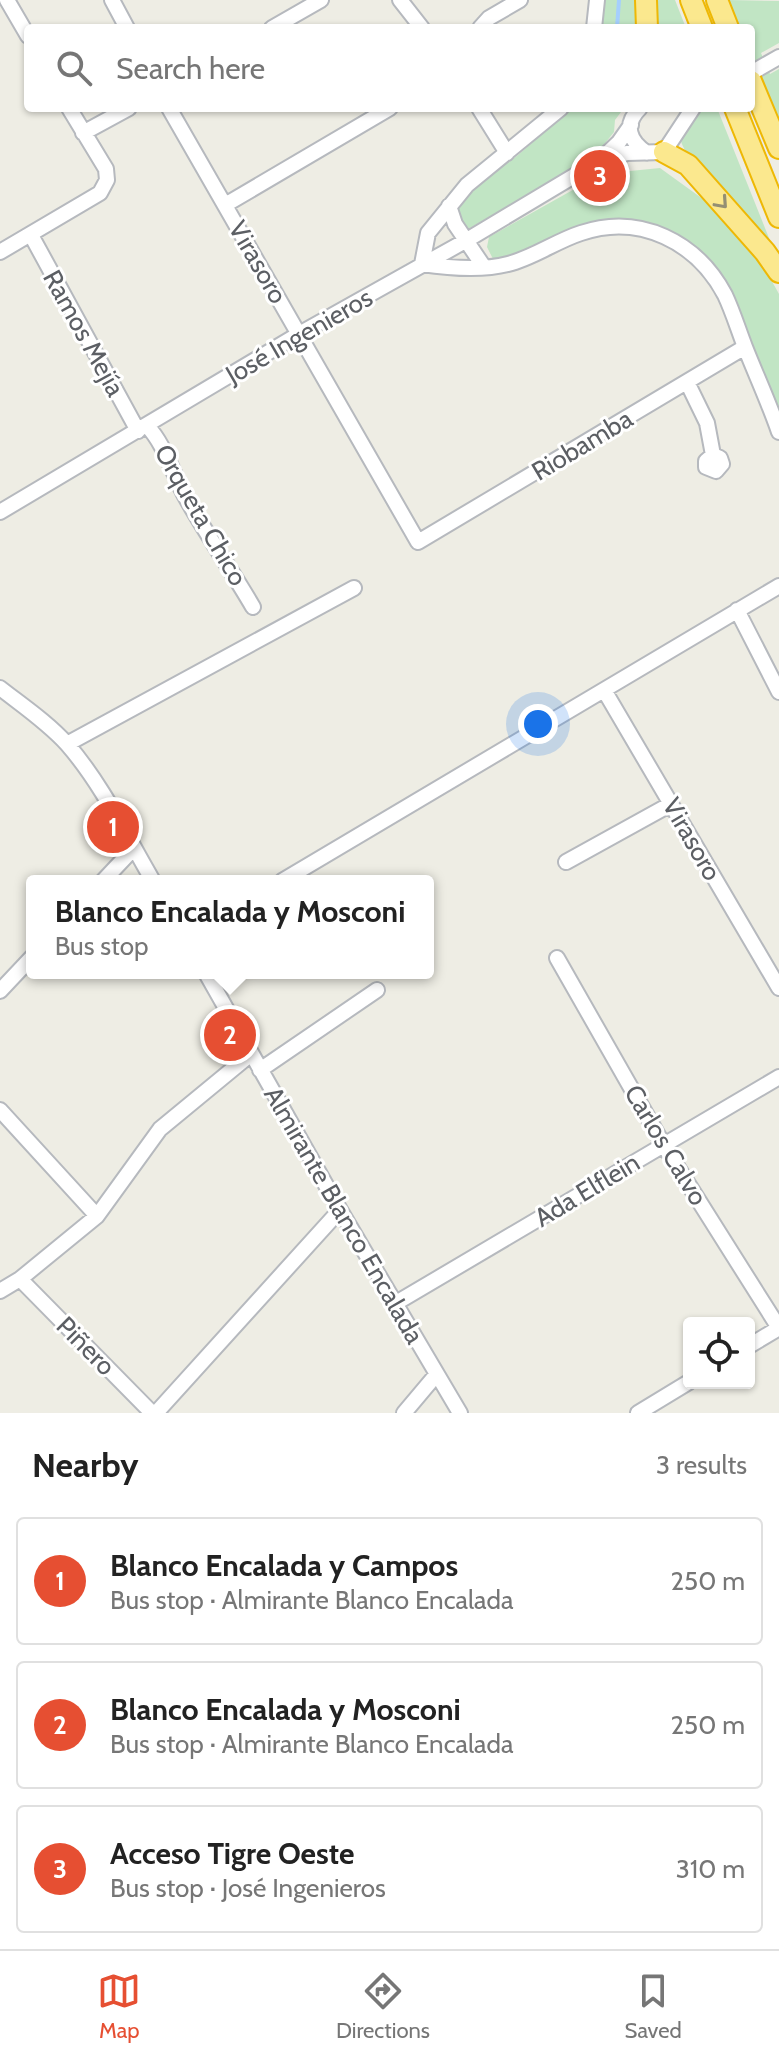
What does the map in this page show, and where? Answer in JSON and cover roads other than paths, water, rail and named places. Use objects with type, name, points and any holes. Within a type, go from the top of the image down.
[{"type":"highway","points":[[646,0],[647,24]]},
{"type":"highway","points":[[691,0],[700,24]]},
{"type":"highway","points":[[717,0],[726,24]]},
{"type":"highway","points":[[755,91],[779,148]]},
{"type":"highway","points":[[737,112],[779,217]]},
{"type":"highway","points":[[656,153],[688,165],[779,272]]},
{"type":"street","points":[[112,0],[125,24]]},
{"type":"street","points":[[279,24],[321,0]]},
{"type":"street","points":[[400,0],[419,24]]},
{"type":"street","points":[[484,24],[520,0]]},
{"type":"street","points":[[594,24],[597,0]]},
{"type":"street","points":[[8,3],[24,29]]},
{"type":"street","points":[[755,71],[779,57]]},
{"type":"street","points":[[0,252],[100,193],[107,180],[106,169],[71,112]]},
{"type":"street","points":[[83,133],[122,112]]},
{"type":"street","name":"Virasoro","points":[[171,112],[418,542]]},
{"type":"street","points":[[225,205],[383,112]]},
{"type":"street","points":[[481,112],[507,153]]},
{"type":"street","points":[[556,112],[467,185],[428,233],[422,264],[448,268],[509,264],[585,231],[617,225],[668,237],[692,252],[710,271],[725,295],[779,432]]},
{"type":"street","name":"José Ingenieros","points":[[0,512],[299,334],[467,240],[599,161],[619,142],[638,112]]},
{"type":"street","points":[[631,125],[635,145],[656,153],[690,112]]},
{"type":"street","name":"José Ingenieros","points":[[599,161],[627,153],[656,153]]},
{"type":"street","points":[[449,206],[455,224],[484,267]]},
{"type":"street","name":"Ramos Mejía","points":[[31,235],[142,429]]},
{"type":"street","name":"Riobamba","points":[[418,542],[745,347]]},
{"type":"street","points":[[687,382],[707,423],[713,455]]},
{"type":"street","name":"Orqueta Chico","points":[[142,429],[161,442],[171,471],[192,509],[253,607]]},
{"type":"street","points":[[292,875],[779,586]]},
{"type":"street","points":[[67,744],[354,588]]},
{"type":"street","points":[[737,610],[779,692]]},
{"type":"street","points":[[0,688],[44,721],[67,744],[90,773],[150,875]]},
{"type":"street","name":"Virasoro","points":[[604,690],[779,988]]},
{"type":"street","points":[[566,862],[671,804]]},
{"type":"street","points":[[109,875],[134,848]]},
{"type":"street","name":"Carlos Calvo","points":[[557,958],[663,1144],[779,1328]]},
{"type":"street","points":[[0,991],[26,963]]},
{"type":"street","name":"Almirante Blanco Encalada","points":[[209,979],[460,1413]]},
{"type":"street","points":[[260,1070],[377,990]]},
{"type":"street","points":[[0,1291],[20,1279],[97,1216],[160,1129],[251,1054]]},
{"type":"street","name":"Ada Elflein","points":[[396,1303],[779,1077]]},
{"type":"street","points":[[0,1110],[97,1216]]},
{"type":"street","points":[[154,1413],[340,1210]]},
{"type":"street","name":"Piñero","points":[[20,1279],[154,1413]]},
{"type":"street","points":[[755,1342],[779,1328]]},
{"type":"street","points":[[404,1413],[436,1375]]},
{"type":"street","points":[[638,1413],[683,1386]]},
{"type":"waterway","points":[[617,24],[619,0]]},
{"type":"place","name":"Acceso Tigre Oeste","points":[[600,176]]},
{"type":"place","name":"Blanco Encalada y Campos","points":[[113,827]]},
{"type":"place","name":"Blanco Encalada y Mosconi","points":[[230,1035]]}]
